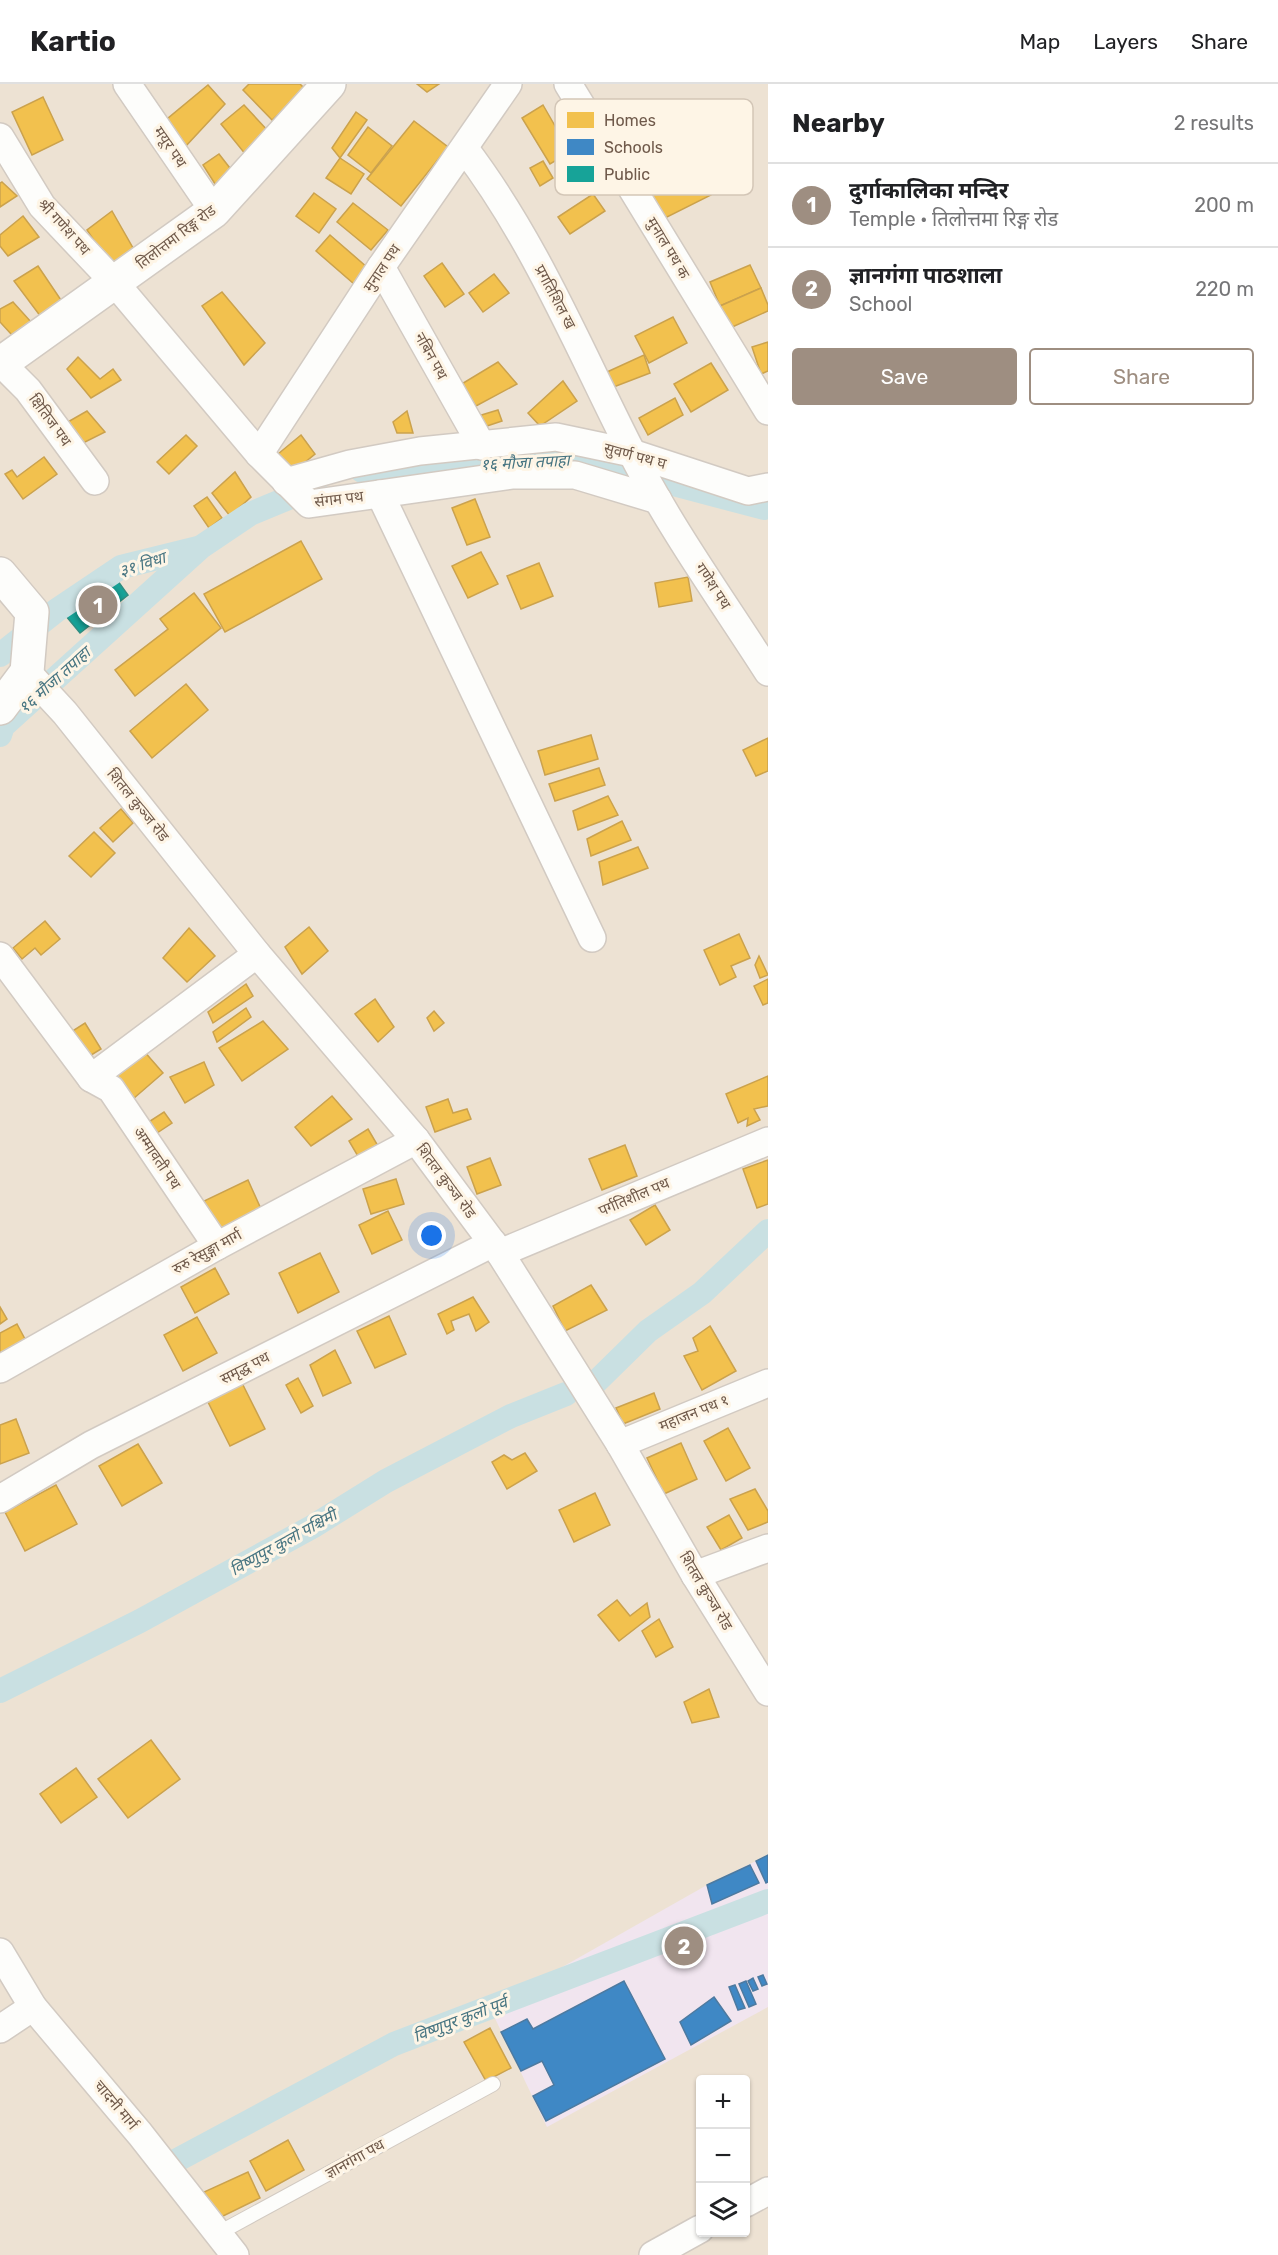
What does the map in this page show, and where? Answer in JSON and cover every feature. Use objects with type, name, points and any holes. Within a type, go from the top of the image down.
[{"type":"street","name":"मयूर पथ","points":[[127,84],[214,211]]},
{"type":"street","name":"तिलोत्तमा रिङ्ग रोड","points":[[0,363],[214,211],[329,84]]},
{"type":"street","name":"मुनाल पथ","points":[[260,454],[381,267],[508,84]]},
{"type":"street","name":"मुनाल पथ क","points":[[568,84],[577,99]]},
{"type":"street","name":"श्री गणेश पथ","points":[[0,137],[42,206],[115,283]]},
{"type":"street","name":"प्रगतिशिल ख","points":[[465,149],[486,176],[561,307],[632,453],[658,500]]},
{"type":"street","name":"मुनाल पथ क","points":[[636,195],[768,411]]},
{"type":"street","name":"नबिन पथ","points":[[381,267],[482,446]]},
{"type":"street","name":"संगम पथ","points":[[115,283],[260,454],[309,504],[513,475],[574,475],[658,500]]},
{"type":"street","name":"क्षितिज पथ","points":[[0,363],[28,390],[95,481]]},
{"type":"street","name":"सुवर्ण पथ घ","points":[[286,482],[370,460],[420,451],[556,437],[632,453],[748,492],[768,487]]},
{"type":"street","points":[[380,494],[592,938]]},
{"type":"street","name":"गणेश पथ","points":[[658,500],[768,672]]},
{"type":"street","points":[[0,574],[32,612],[27,671],[0,708]]},
{"type":"street","name":"शितल कुञ्ज रोड","points":[[27,671],[65,713],[257,954],[416,1140],[496,1248],[620,1444],[695,1575],[768,1692]]},
{"type":"street","points":[[91,1078],[257,954]]},
{"type":"street","name":"अम्मावती पथ","points":[[0,956],[91,1078],[111,1089],[217,1246]]},
{"type":"street","name":"रुरु रेसुङ्गा मार्ग","points":[[0,1369],[217,1246],[416,1140]]},
{"type":"street","name":"पर्गतिशील पथ","points":[[496,1248],[768,1141]]},
{"type":"street","name":"समृद्ध पथ","points":[[0,1499],[91,1445],[496,1248]]},
{"type":"street","name":"महाजन पथ १","points":[[620,1444],[768,1383]]},
{"type":"street","points":[[695,1575],[768,1548]]},
{"type":"street","name":"चादनी मार्ग","points":[[0,1952],[33,2007],[140,2134],[235,2255]]},
{"type":"street","points":[[0,2029],[33,2007]]},
{"type":"street","points":[[750,2201],[768,2191]]},
{"type":"street","points":[[653,2255],[696,2231]]},
{"type":"lane","name":"ज्ञानगंगा पथ","points":[[217,2234],[493,2084]]},
{"type":"shaded area","points":[[0,84],[768,84],[768,2255],[0,2255]]},
{"type":"shaded area","points":[[768,1855],[768,2007],[547,2127],[490,2008],[707,1885]]},
{"type":"building: Homes","points":[[249,84],[300,84],[306,90],[272,120],[243,90]]},
{"type":"building: Homes","points":[[417,84],[439,84],[427,92]]},
{"type":"building: Homes","points":[[208,85],[225,104],[185,147],[167,119]]},
{"type":"building: Homes","points":[[43,97],[63,140],[32,155],[12,112]]},
{"type":"building: Homes","points":[[244,105],[269,132],[246,155],[221,124]]},
{"type":"building: Homes","points":[[543,105],[555,126],[555,161],[550,164],[522,118]]},
{"type":"building: Homes","points":[[356,112],[367,120],[340,158],[332,148]]},
{"type":"building: Homes","points":[[414,121],[448,147],[401,206],[367,179]]},
{"type":"building: Homes","points":[[368,127],[392,146],[371,173],[348,155]]},
{"type":"building: Homes","points":[[219,154],[233,172],[217,187],[203,165]]},
{"type":"building: Homes","points":[[340,158],[364,174],[351,194],[326,178]]},
{"type":"building: Homes","points":[[543,161],[553,178],[540,186],[530,168]]},
{"type":"building: Homes","points":[[2,182],[17,196],[0,207],[0,183]]},
{"type":"building: Homes","points":[[314,193],[336,209],[319,233],[296,216]]},
{"type":"building: Homes","points":[[591,195],[605,211],[570,234],[558,217]]},
{"type":"building: Homes","points":[[648,195],[711,195],[661,220]]},
{"type":"building: Homes","points":[[353,203],[388,230],[371,250],[337,222]]},
{"type":"building: Homes","points":[[112,211],[137,255],[111,266],[87,230]]},
{"type":"building: Homes","points":[[23,216],[39,237],[8,256],[0,246],[0,235]]},
{"type":"building: Homes","points":[[330,235],[368,268],[354,284],[316,251]]},
{"type":"building: Homes","points":[[442,263],[464,294],[445,307],[424,276]]},
{"type":"building: Homes","points":[[750,265],[761,288],[720,306],[710,282]]},
{"type":"building: Homes","points":[[38,266],[63,303],[41,317],[14,281]]},
{"type":"building: Homes","points":[[494,274],[509,293],[483,312],[469,293]]},
{"type":"building: Homes","points":[[761,288],[768,311],[730,328],[720,306]]},
{"type":"building: Homes","points":[[222,292],[265,343],[244,365],[202,306]]},
{"type":"building: Homes","points":[[13,302],[32,323],[12,335],[0,322],[0,309]]},
{"type":"building: Homes","points":[[673,317],[687,343],[649,363],[635,336]]},
{"type":"building: Homes","points":[[768,342],[768,371],[761,374],[752,347]]},
{"type":"building: Homes","points":[[644,355],[650,373],[611,388],[607,372]]},
{"type":"building: Homes","points":[[78,357],[100,379],[113,369],[121,380],[91,398],[67,369]]},
{"type":"building: Homes","points":[[498,362],[517,384],[476,406],[460,385]]},
{"type":"building: Homes","points":[[711,363],[728,390],[691,412],[674,384]]},
{"type":"building: Homes","points":[[563,381],[577,401],[540,426],[528,413]]},
{"type":"building: Homes","points":[[675,398],[683,415],[648,435],[639,418]]},
{"type":"building: Homes","points":[[498,410],[502,421],[481,428],[478,416]]},
{"type":"building: Homes","points":[[87,411],[105,432],[81,444],[66,423]]},
{"type":"building: Homes","points":[[407,411],[413,433],[397,433],[393,422]]},
{"type":"building: Homes","points":[[186,435],[197,446],[169,474],[157,462]]},
{"type":"building: Homes","points":[[301,435],[315,454],[293,472],[278,454]]},
{"type":"building: Homes","points":[[44,457],[57,474],[23,499],[5,474],[12,470],[17,477]]},
{"type":"building: Homes","points":[[235,472],[251,497],[230,516],[212,493]]},
{"type":"building: Homes","points":[[207,497],[222,518],[209,528],[194,506]]},
{"type":"building: Homes","points":[[475,499],[490,537],[467,545],[452,508]]},
{"type":"building: Homes","points":[[301,541],[322,579],[225,632],[204,594]]},
{"type":"building: Homes","points":[[481,552],[498,584],[468,598],[452,566]]},
{"type":"building: Homes","points":[[539,563],[553,596],[521,609],[507,576]]},
{"type":"building: Homes","points":[[688,577],[692,601],[659,607],[655,583]]},
{"type":"building: Homes","points":[[194,593],[221,628],[135,696],[115,670],[168,629],[160,619]]},
{"type":"building: Homes","points":[[186,684],[208,710],[152,758],[130,731]]},
{"type":"building: Homes","points":[[591,735],[598,759],[545,775],[538,751]]},
{"type":"building: Homes","points":[[768,738],[768,771],[756,776],[743,750]]},
{"type":"building: Homes","points":[[599,768],[605,785],[555,801],[549,784]]},
{"type":"building: Homes","points":[[608,796],[618,815],[578,830],[573,811]]},
{"type":"building: Homes","points":[[121,809],[133,823],[113,842],[100,828]]},
{"type":"building: Homes","points":[[622,821],[631,840],[591,856],[587,839]]},
{"type":"building: Homes","points":[[94,832],[115,853],[91,877],[69,856]]},
{"type":"building: Homes","points":[[638,847],[648,868],[603,885],[599,862]]},
{"type":"building: Homes","points":[[45,921],[60,939],[41,955],[35,948],[22,959],[13,948]]},
{"type":"building: Homes","points":[[309,927],[328,951],[302,974],[285,947]]},
{"type":"building: Homes","points":[[189,928],[215,956],[187,982],[163,958]]},
{"type":"building: Homes","points":[[739,934],[750,958],[731,966],[736,977],[720,985],[704,950]]},
{"type":"building: Homes","points":[[759,956],[768,975],[760,978],[755,965]]},
{"type":"building: Homes","points":[[768,979],[768,1003],[763,1005],[754,986]]},
{"type":"building: Homes","points":[[246,984],[253,996],[213,1023],[208,1012]]},
{"type":"building: Homes","points":[[375,999],[394,1027],[378,1042],[355,1014]]},
{"type":"building: Homes","points":[[246,1008],[251,1017],[217,1042],[213,1032]]},
{"type":"building: Homes","points":[[434,1011],[444,1023],[434,1031],[427,1018]]},
{"type":"building: Homes","points":[[263,1021],[288,1049],[242,1081],[219,1048]]},
{"type":"building: Homes","points":[[85,1023],[101,1049],[88,1057],[71,1032]]},
{"type":"building: Homes","points":[[143,1050],[163,1073],[133,1099],[114,1076]]},
{"type":"building: Homes","points":[[204,1062],[214,1085],[185,1103],[170,1077]]},
{"type":"building: Homes","points":[[768,1076],[768,1106],[754,1109],[760,1120],[747,1126],[748,1118],[738,1123],[726,1094]]},
{"type":"building: Homes","points":[[332,1096],[352,1119],[311,1146],[295,1127]]},
{"type":"building: Homes","points":[[448,1099],[453,1113],[467,1109],[471,1119],[435,1132],[426,1107]]},
{"type":"building: Homes","points":[[164,1112],[172,1123],[154,1135],[147,1123]]},
{"type":"building: Homes","points":[[368,1129],[378,1146],[359,1158],[349,1141]]},
{"type":"building: Homes","points":[[625,1145],[637,1176],[602,1190],[589,1159]]},
{"type":"building: Homes","points":[[490,1158],[501,1185],[477,1194],[467,1167]]},
{"type":"building: Homes","points":[[768,1160],[768,1204],[757,1208],[743,1169]]},
{"type":"building: Homes","points":[[396,1179],[404,1204],[371,1214],[363,1189]]},
{"type":"building: Homes","points":[[248,1180],[261,1209],[217,1230],[204,1201]]},
{"type":"building: Homes","points":[[655,1205],[670,1230],[646,1245],[630,1220]]},
{"type":"building: Homes","points":[[388,1211],[402,1240],[372,1254],[359,1225]]},
{"type":"building: Homes","points":[[320,1253],[339,1292],[298,1313],[279,1273]]},
{"type":"building: Homes","points":[[215,1268],[229,1294],[195,1313],[181,1287]]},
{"type":"building: Homes","points":[[591,1285],[607,1310],[565,1331],[553,1306]]},
{"type":"building: Homes","points":[[473,1297],[489,1322],[476,1331],[469,1314],[451,1321],[454,1330],[447,1334],[438,1314]]},
{"type":"building: Homes","points":[[0,1307],[7,1319],[0,1324]]},
{"type":"building: Homes","points":[[389,1316],[406,1354],[375,1368],[357,1331]]},
{"type":"building: Homes","points":[[197,1317],[217,1353],[183,1371],[164,1335]]},
{"type":"building: Homes","points":[[17,1324],[26,1341],[0,1355],[0,1333]]},
{"type":"building: Homes","points":[[710,1326],[736,1371],[702,1390],[684,1356],[698,1351],[693,1338]]},
{"type":"building: Homes","points":[[335,1350],[351,1383],[323,1396],[310,1365]]},
{"type":"building: Homes","points":[[298,1378],[313,1406],[301,1413],[286,1385]]},
{"type":"building: Homes","points":[[242,1383],[265,1429],[230,1446],[207,1400]]},
{"type":"building: Homes","points":[[654,1393],[660,1409],[623,1424],[616,1408]]},
{"type":"building: Homes","points":[[16,1419],[29,1453],[0,1464],[0,1425]]},
{"type":"building: Homes","points":[[728,1428],[750,1468],[726,1481],[704,1441]]},
{"type":"building: Homes","points":[[681,1443],[697,1479],[664,1494],[647,1458]]},
{"type":"building: Homes","points":[[138,1444],[162,1483],[122,1506],[99,1466]]},
{"type":"building: Homes","points":[[525,1453],[537,1471],[507,1489],[492,1462],[504,1455],[512,1460]]},
{"type":"building: Homes","points":[[56,1485],[77,1524],[25,1551],[5,1512]]},
{"type":"building: Homes","points":[[755,1489],[768,1511],[768,1522],[748,1530],[730,1499]]},
{"type":"building: Homes","points":[[595,1493],[610,1525],[574,1542],[559,1510]]},
{"type":"building: Homes","points":[[729,1515],[742,1538],[721,1550],[707,1527]]},
{"type":"building: Homes","points":[[617,1600],[630,1616],[647,1603],[650,1617],[619,1641],[598,1615]]},
{"type":"building: Homes","points":[[659,1619],[673,1647],[656,1657],[642,1631]]},
{"type":"building: Homes","points":[[709,1689],[719,1717],[692,1723],[684,1702]]},
{"type":"building: Homes","points":[[151,1740],[180,1779],[128,1818],[98,1779]]},
{"type":"building: Homes","points":[[76,1768],[97,1797],[61,1823],[40,1794]]},
{"type":"building: Homes","points":[[490,2028],[511,2068],[486,2081],[464,2042]]},
{"type":"building: Homes","points":[[288,2140],[304,2170],[266,2191],[250,2161]]},
{"type":"building: Homes","points":[[248,2172],[260,2198],[217,2219],[204,2192]]},
{"type":"building: Schools","points":[[768,1855],[768,1882],[766,1883],[756,1861]]},
{"type":"building: Schools","points":[[750,1865],[759,1883],[712,1904],[707,1885]]},
{"type":"building: Schools","points":[[763,1975],[767,1984],[762,1986],[758,1977]]},
{"type":"building: Schools","points":[[753,1978],[758,1989],[753,1991],[748,1981]]},
{"type":"building: Schools","points":[[624,1981],[665,2059],[546,2121],[533,2096],[554,2085],[542,2061],[521,2071],[501,2032],[527,2019],[533,2029]]},
{"type":"building: Schools","points":[[746,1981],[756,2004],[749,2007],[739,1984]]},
{"type":"building: Schools","points":[[735,1985],[745,2008],[738,2010],[729,1987]]},
{"type":"building: Schools","points":[[714,1997],[731,2021],[691,2045],[680,2022]]},
{"type":"building: Public","points":[[115,577],[128,595],[80,633],[66,616]]},
{"type":"waterway","name":"१६ मौजा तपाहा","points":[[362,471],[575,458],[764,508],[768,507]]},
{"type":"waterway","name":"१६ मौजा तपाहा","points":[[0,735],[3,726],[201,547],[250,514],[315,487]]},
{"type":"waterway","name":"३१ विधा","points":[[0,655],[57,610],[121,567],[198,548]]},
{"type":"waterway","name":"विष्णुपुर कुलो पश्चिमी","points":[[596,1382],[648,1331],[702,1293],[768,1231]]},
{"type":"waterway","name":"विष्णुपुर कुलो पश्चिमी","points":[[0,1691],[140,1621],[312,1527],[386,1481],[511,1416],[566,1394]]},
{"type":"waterway","name":"विष्णुपुर कुलो पूर्व","points":[[166,2166],[394,2044],[768,1901]]},
{"type":"place","name":"दुर्गाकालिका मन्दिर","points":[[98,605]]},
{"type":"place","name":"ज्ञानगंगा पाठशाला","points":[[684,1946]]}]
